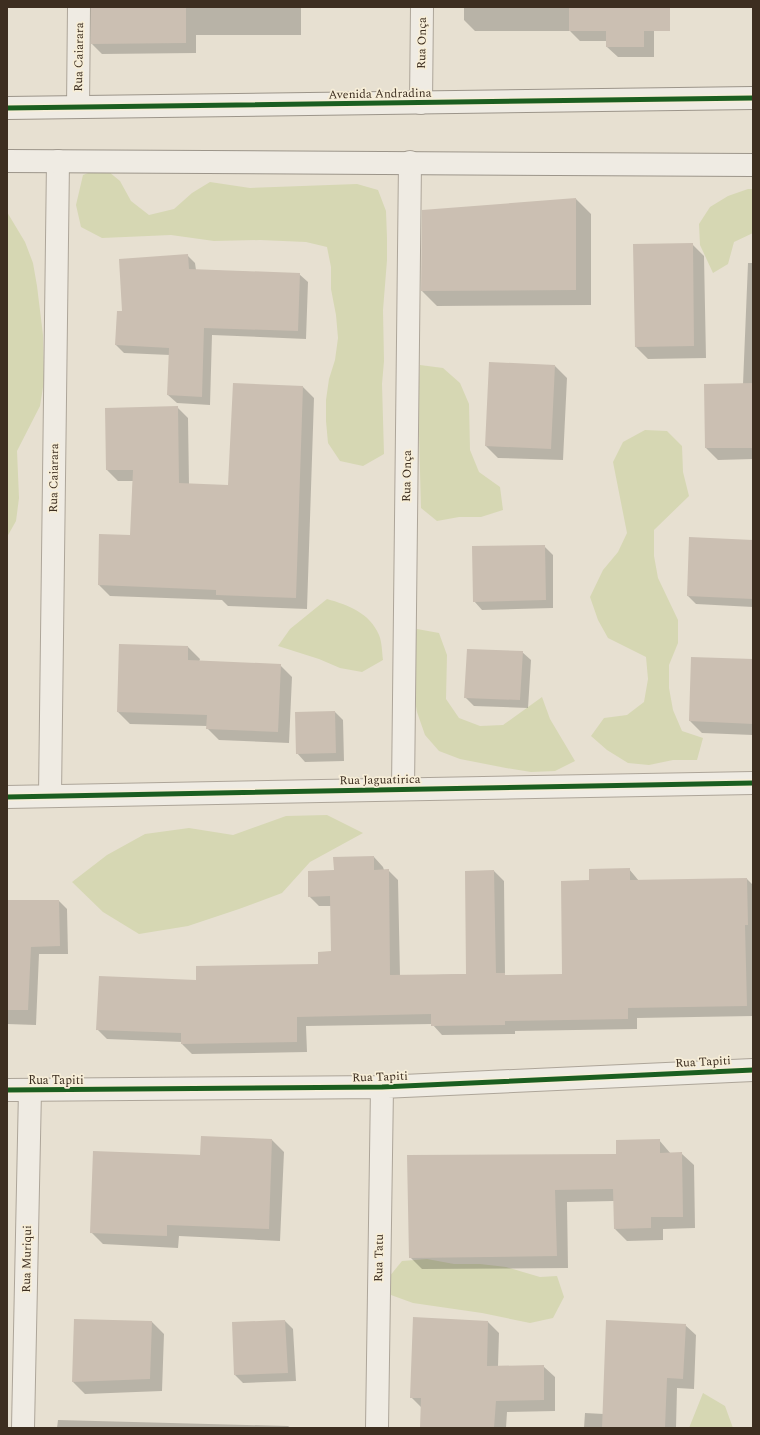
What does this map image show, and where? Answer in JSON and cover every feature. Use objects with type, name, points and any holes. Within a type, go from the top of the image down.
[{"type":"street","name":"Rua Caiarara","points":[[78,107],[79,7]]},
{"type":"street","name":"Rua Onça","points":[[421,103],[422,7]]},
{"type":"street","name":"Avenida Andradina","points":[[7,108],[753,98]]},
{"type":"street","name":"Rua Caiarara","points":[[50,796],[58,161]]},
{"type":"street","points":[[7,162],[410,162],[753,165]]},
{"type":"street","name":"Rua Onça","points":[[403,789],[410,162]]},
{"type":"street","name":"Rua Jaguatirica","points":[[7,797],[753,783]]},
{"type":"street","name":"Rua Tapiti","points":[[7,1090],[382,1087],[753,1070]]},
{"type":"street","name":"Rua Tatu","points":[[377,1428],[382,1087]]},
{"type":"street","name":"Rua Muriqui","points":[[23,1428],[30,1090]]},
{"type":"green space","points":[[103,167],[120,181],[131,201],[149,215],[174,209],[192,193],[210,182],[250,188],[357,184],[378,190],[386,211],[387,238],[387,260],[383,310],[384,361],[382,384],[384,454],[363,466],[340,461],[328,443],[326,400],[329,379],[335,360],[338,338],[336,315],[331,289],[331,267],[327,247],[306,242],[260,240],[214,241],[171,235],[102,238],[81,227],[76,205],[83,175]]},
{"type":"green space","points":[[748,189],[753,189],[753,233],[734,242],[728,264],[713,273],[700,245],[699,224],[710,207],[728,196]]},
{"type":"green space","points":[[7,212],[25,242],[33,263],[43,335],[44,381],[40,406],[17,451],[19,498],[16,521],[7,537]]},
{"type":"green space","points":[[420,365],[443,368],[460,383],[469,404],[470,450],[479,472],[500,487],[503,510],[481,517],[459,517],[437,521],[421,508],[418,398]]},
{"type":"green space","points":[[645,430],[667,431],[682,446],[683,472],[689,496],[654,530],[654,556],[658,578],[678,620],[678,643],[669,665],[669,688],[673,710],[682,731],[703,738],[697,760],[673,760],[649,765],[628,763],[607,750],[591,736],[604,718],[627,715],[644,702],[648,679],[646,657],[608,638],[598,620],[590,597],[603,570],[618,552],[627,533],[613,462],[623,442]]},
{"type":"green space","points":[[327,599],[358,611],[370,621],[375,627],[380,638],[383,660],[362,672],[340,668],[319,659],[278,646],[290,629]]},
{"type":"green space","points":[[417,629],[439,633],[447,655],[446,699],[459,718],[480,726],[503,725],[542,697],[550,719],[575,761],[555,771],[531,772],[460,759],[439,751],[425,735],[417,712],[413,690],[410,648]]},
{"type":"green space","points":[[327,815],[363,833],[310,862],[282,893],[188,926],[139,934],[103,912],[72,882],[107,855],[145,834],[189,828],[233,835],[286,816]]},
{"type":"green space","points":[[427,1259],[454,1264],[480,1264],[506,1267],[540,1277],[557,1276],[564,1297],[553,1318],[530,1323],[482,1313],[413,1303],[391,1295],[389,1277],[402,1261]]},
{"type":"green space","points":[[703,1393],[725,1406],[733,1428],[689,1428]]},
{"type":"building","points":[[91,7],[186,7],[186,43],[91,44]]},
{"type":"building","points":[[569,7],[670,7],[670,31],[644,31],[644,47],[606,47],[606,31],[569,31]]},
{"type":"building","points":[[576,198],[576,290],[421,291],[422,210]]},
{"type":"building","points":[[693,243],[694,346],[635,347],[633,244]]},
{"type":"building","points":[[188,254],[189,269],[300,273],[298,331],[204,328],[202,397],[167,395],[169,348],[115,345],[117,311],[122,311],[119,259]]},
{"type":"building","points":[[489,362],[555,365],[551,449],[485,446]]},
{"type":"building","points":[[233,383],[303,386],[296,598],[216,595],[216,590],[98,585],[99,534],[130,535],[133,470],[106,470],[105,408],[178,406],[179,483],[228,485]]},
{"type":"building","points":[[753,383],[753,448],[705,448],[704,384]]},
{"type":"building","points":[[689,537],[753,540],[753,599],[687,596]]},
{"type":"building","points":[[545,545],[546,600],[473,602],[472,546]]},
{"type":"building","points":[[119,644],[188,646],[188,660],[281,664],[278,732],[206,729],[207,715],[117,712]]},
{"type":"building","points":[[467,649],[523,651],[520,700],[464,698]]},
{"type":"building","points":[[691,657],[753,659],[753,724],[689,721]]},
{"type":"building","points":[[335,711],[336,753],[296,754],[295,712]]},
{"type":"building","points":[[374,856],[374,870],[389,869],[390,975],[466,974],[465,871],[494,870],[496,973],[505,973],[505,975],[562,974],[561,881],[589,880],[589,869],[630,868],[630,880],[747,878],[748,925],[745,925],[747,1006],[628,1008],[628,1019],[505,1021],[505,1025],[431,1026],[431,1014],[297,1017],[297,1042],[181,1044],[181,1033],[96,1030],[99,976],[196,980],[196,966],[318,964],[318,952],[331,951],[330,896],[308,897],[308,871],[334,870],[333,857]]},
{"type":"building","points":[[7,900],[59,900],[60,946],[31,947],[28,1010],[7,1010]]},
{"type":"building","points":[[201,1136],[272,1139],[269,1229],[167,1225],[167,1236],[90,1233],[93,1151],[200,1155]]},
{"type":"building","points":[[660,1139],[660,1153],[682,1152],[683,1217],[651,1217],[651,1228],[614,1229],[613,1189],[555,1190],[557,1256],[409,1258],[407,1155],[616,1154],[616,1140]]},
{"type":"building","points":[[413,1317],[488,1321],[487,1366],[544,1365],[544,1400],[496,1401],[494,1428],[420,1428],[421,1398],[410,1398]]},
{"type":"building","points":[[74,1319],[152,1321],[150,1379],[72,1382]]},
{"type":"building","points":[[285,1320],[288,1373],[234,1375],[232,1322]]},
{"type":"building","points":[[606,1320],[686,1324],[683,1379],[667,1378],[665,1428],[602,1428]]},
{"type":"cycle path","points":[[7,108],[753,98]]},
{"type":"cycle path","points":[[7,797],[753,783]]},
{"type":"cycle path","points":[[7,1090],[382,1087],[753,1070]]}]
